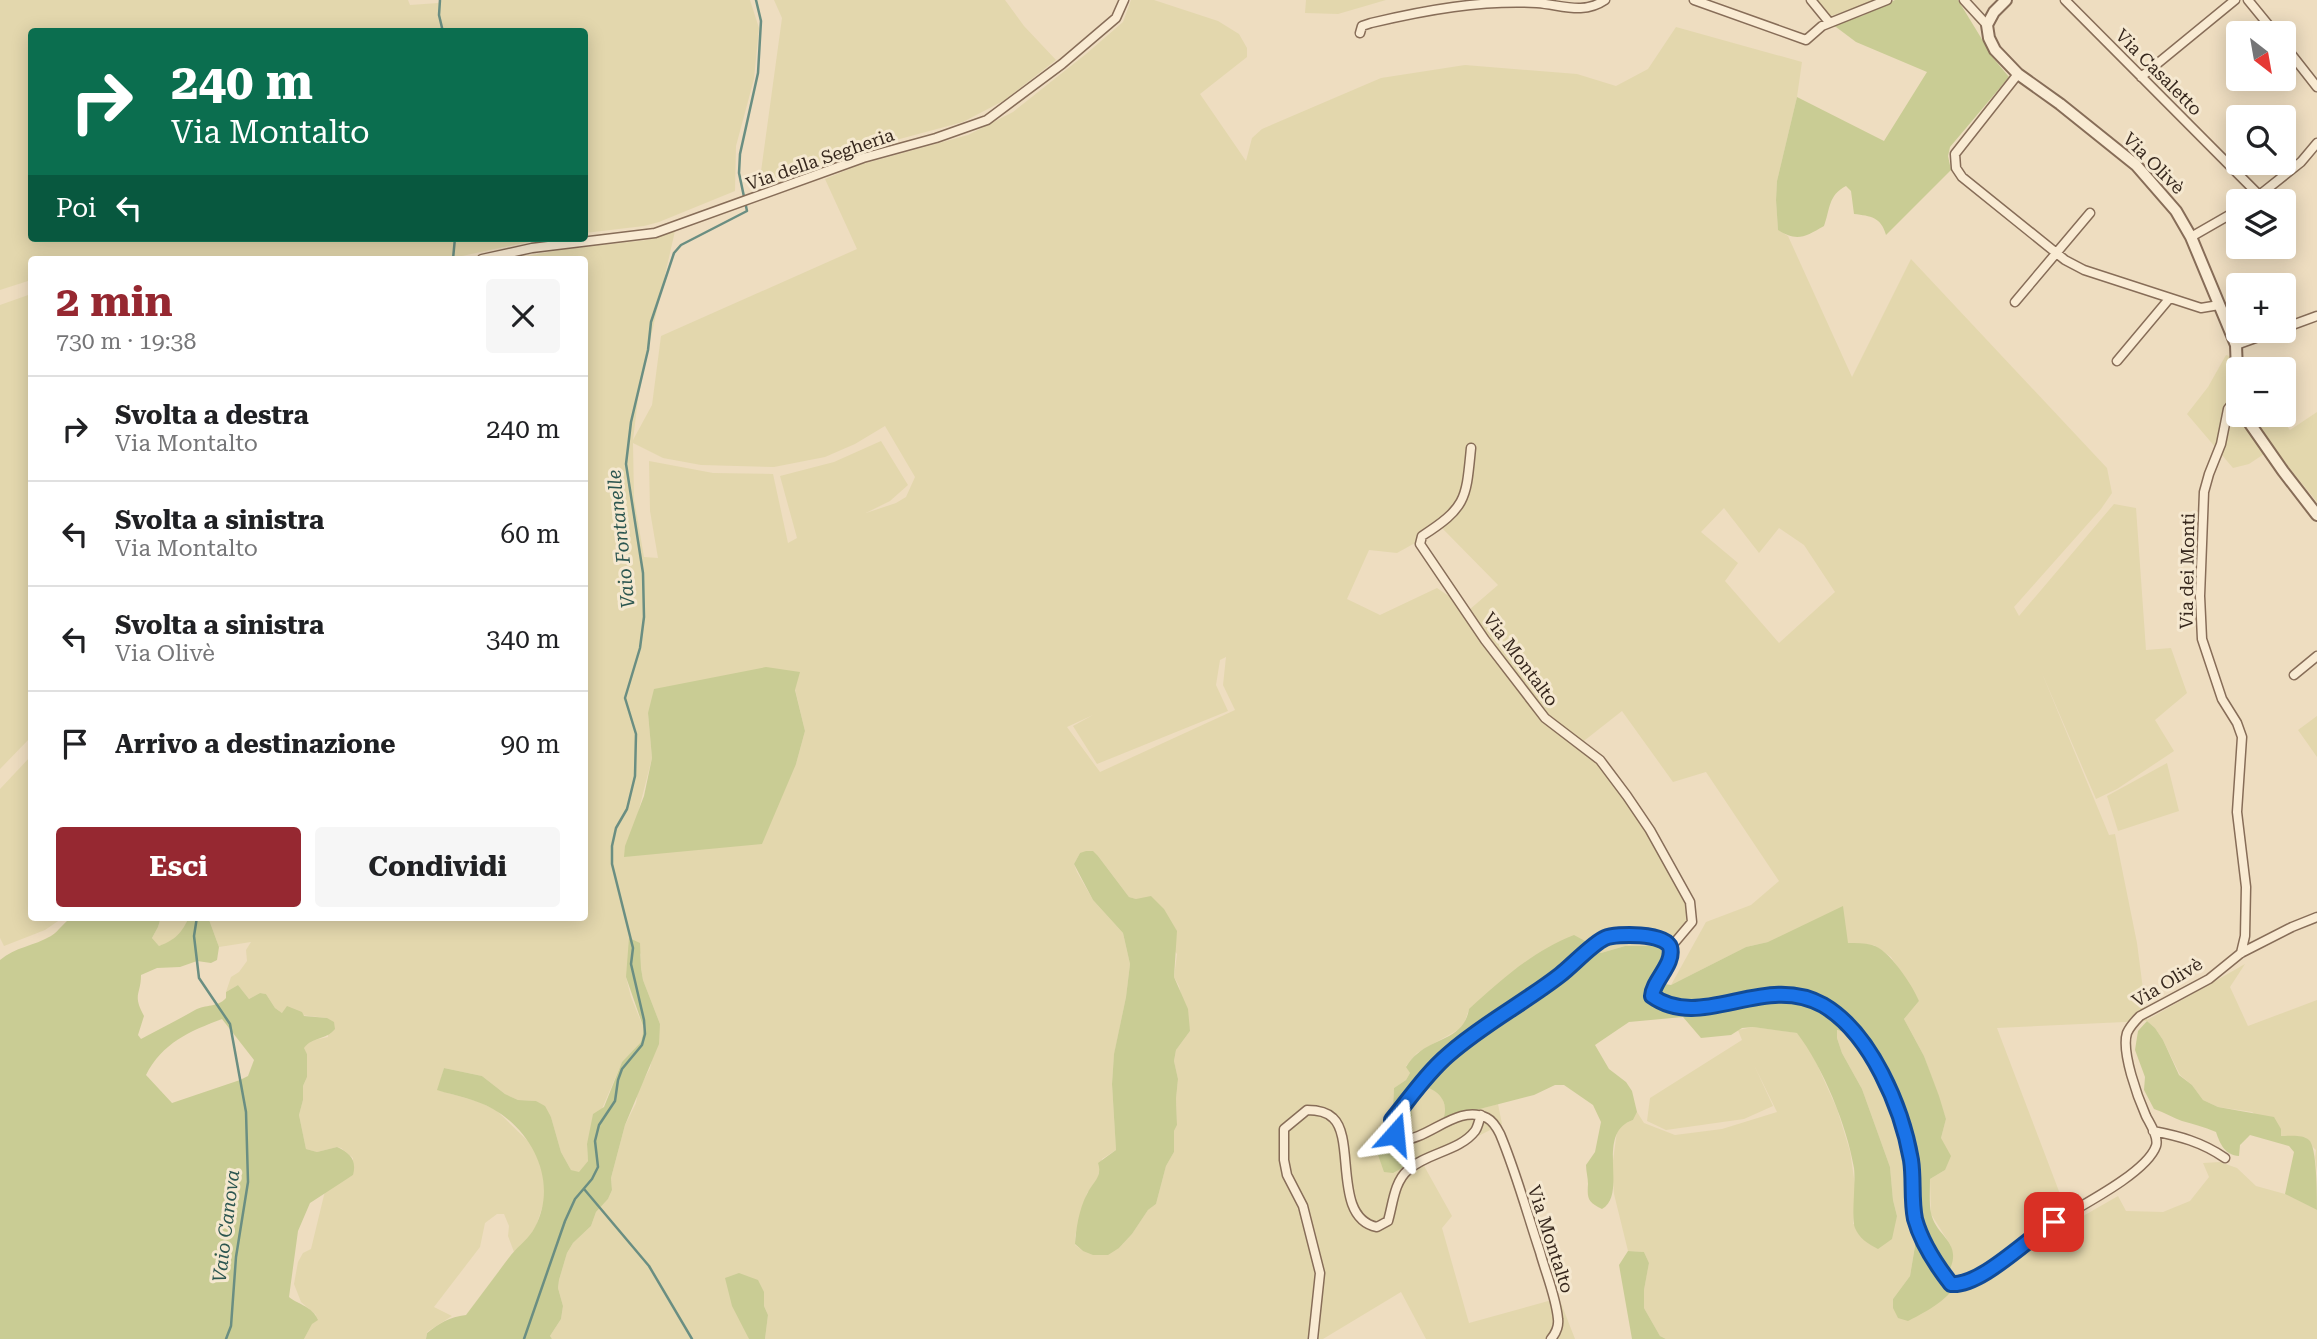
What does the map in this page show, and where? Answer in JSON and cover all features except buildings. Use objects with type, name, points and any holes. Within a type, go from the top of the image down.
[{"type":"street","name":"Via della Segheria","points":[[588,241],[655,233],[863,158],[936,138],[987,120],[1062,64],[1116,18],[1124,0]]},
{"type":"street","points":[[1360,33],[1362,26],[1371,23],[1458,5],[1535,3],[1585,9],[1605,0]]},
{"type":"street","points":[[1694,0],[1806,40],[1829,22],[1887,0]]},
{"type":"street","points":[[1811,0],[1829,22]]},
{"type":"street","points":[[1965,0],[1987,25],[1994,12],[2006,0]]},
{"type":"street","name":"Via Casaletto","points":[[2064,0],[2253,189]]},
{"type":"street","points":[[2141,77],[2235,0]]},
{"type":"street","points":[[2248,0],[2265,21]]},
{"type":"street","name":"Via Olivè","points":[[1987,25],[1994,50],[2018,74],[2136,165],[2176,211],[2190,237],[2236,345],[2236,357]]},
{"type":"street","points":[[2296,57],[2314,76],[2317,87]]},
{"type":"street","points":[[2018,74],[1955,154],[1956,168],[1962,177],[2054,253],[2084,270],[2201,308],[2219,305]]},
{"type":"street","points":[[2268,189],[2301,162],[2317,144]]},
{"type":"street","points":[[2015,302],[2090,213]]},
{"type":"street","points":[[2190,237],[2226,216]]},
{"type":"street","name":"Via della Segheria","points":[[496,256],[581,242]]},
{"type":"street","points":[[2117,361],[2169,299]]},
{"type":"street","points":[[2296,324],[2317,316]]},
{"type":"street","points":[[2236,345],[2242,343]]},
{"type":"street","name":"Via dei Monti","points":[[2226,419],[2221,444],[2204,492],[2200,596],[2202,639],[2222,699],[2242,737],[2237,812],[2246,887],[2245,936],[2241,953]]},
{"type":"street","points":[[2252,427],[2317,515]]},
{"type":"street","name":"Via Montalto","points":[[1471,447],[1467,486],[1460,507],[1443,523],[1422,536],[1420,544],[1485,640],[1545,718],[1600,760],[1650,830],[1690,902],[1692,922],[1670,948],[1665,970],[1653,988],[1652,996],[1663,1004],[1684,1008],[1707,1008],[1748,997],[1782,994],[1801,996],[1823,1006],[1857,1037],[1876,1063],[1903,1127],[1911,1162],[1916,1219],[1925,1242],[1951,1284],[1959,1284],[1993,1268],[2041,1230],[2087,1203],[2140,1166],[2156,1147],[2157,1140],[2153,1131]]},
{"type":"street","points":[[2294,675],[2317,656]]},
{"type":"street","name":"Via Olivè","points":[[2153,1131],[2126,1051],[2131,1025],[2140,1016],[2208,979],[2241,953],[2317,917]]},
{"type":"street","points":[[1313,1339],[1320,1273],[1303,1206],[1287,1175],[1284,1129],[1307,1110],[1321,1111],[1334,1118],[1340,1133],[1350,1197],[1366,1225],[1377,1227],[1388,1221],[1396,1188],[1407,1170],[1435,1153],[1465,1140],[1475,1130],[1481,1115],[1468,1115],[1452,1120],[1411,1140],[1401,1140],[1395,1134],[1392,1120],[1446,1056],[1508,1009],[1558,977],[1598,942],[1609,936],[1657,937],[1670,948]]},
{"type":"street","name":"Via Montalto","points":[[1481,1115],[1490,1120],[1499,1131],[1524,1202],[1556,1305],[1559,1323],[1552,1339]]},
{"type":"street","points":[[2153,1131],[2193,1140],[2225,1158]]},
{"type":"shaded area","points":[[0,0],[408,0],[410,5],[438,3],[442,0],[750,0],[759,28],[754,79],[736,146],[735,191],[659,222],[588,233],[588,28],[28,28],[28,242],[528,242],[462,256],[28,256],[28,281],[0,290]]},
{"type":"shaded area","points":[[774,0],[1005,0],[1024,26],[1056,60],[1005,100],[963,122],[855,151],[791,178],[759,186],[782,18]]},
{"type":"shaded area","points":[[1131,0],[1154,0],[1218,21],[1239,34],[1247,48],[1247,57],[1200,94],[1246,161],[1252,138],[1262,129],[1381,78],[1465,65],[1577,74],[1616,86],[1648,69],[1676,27],[1802,62],[1797,97],[1777,181],[1778,230],[1788,236],[1852,377],[1911,259],[2107,468],[2112,493],[2014,607],[2019,616],[2114,504],[2136,508],[2146,650],[2171,648],[2187,693],[2155,720],[2174,751],[2117,789],[2096,799],[2041,671],[2109,835],[2115,834],[2137,943],[2147,1020],[2245,964],[2230,987],[2248,1026],[2317,1000],[2317,1172],[2316,1150],[2302,1137],[2281,1136],[2252,1112],[2218,1107],[2203,1100],[2180,1075],[2163,1040],[2147,1021],[1997,1028],[2071,1223],[2118,1196],[2126,1211],[2163,1212],[2190,1201],[2209,1177],[2203,1163],[2220,1162],[2237,1168],[2256,1186],[2285,1194],[2317,1210],[2317,1339],[1666,1339],[1660,1336],[1644,1308],[1649,1263],[1644,1252],[1628,1251],[1614,1194],[1612,1168],[1617,1131],[1623,1124],[1633,1120],[1637,1112],[1644,1123],[1675,1135],[1722,1129],[1777,1112],[1754,1065],[1773,1106],[1744,1119],[1666,1130],[1647,1121],[1650,1098],[1742,1040],[1738,1030],[1753,1027],[1798,1033],[1811,1051],[1837,1109],[1850,1151],[1856,1192],[1853,1224],[1897,1216],[1890,1167],[1862,1089],[1842,1053],[1836,1030],[1844,1032],[1875,1075],[1902,1153],[1916,1239],[1910,1276],[1893,1299],[1952,1278],[1951,1246],[1931,1214],[1930,1179],[1945,1170],[1941,1138],[1946,1119],[1924,1056],[1904,1019],[1919,1001],[1891,957],[1874,945],[1768,942],[1746,947],[1671,985],[1706,922],[1751,905],[1779,881],[1706,772],[1673,782],[1622,711],[1580,744],[1618,778],[1647,817],[1682,879],[1688,921],[1673,941],[1660,946],[1625,946],[1601,953],[1589,948],[1469,1009],[1463,1027],[1417,1053],[1406,1066],[1410,1073],[1406,1080],[1394,1088],[1393,1108],[1377,1143],[1377,1152],[1408,1141],[1405,1128],[1412,1116],[1416,1086],[1427,1085],[1442,1097],[1446,1110],[1440,1128],[1472,1111],[1498,1104],[1502,1124],[1423,1164],[1452,1216],[1442,1228],[1469,1323],[1559,1298],[1575,1339],[1426,1339],[1401,1292],[1323,1339],[765,1339],[768,1315],[764,1306],[764,1292],[744,1326],[749,1339],[552,1339],[550,1336],[561,1319],[563,1306],[558,1288],[567,1253],[573,1243],[591,1226],[596,1212],[608,1199],[625,1125],[650,1068],[660,1024],[643,980],[641,953],[626,977],[644,1029],[641,1042],[622,1062],[587,1144],[588,1161],[579,1173],[571,1170],[561,1152],[551,1117],[536,1101],[518,1100],[505,1094],[482,1076],[444,1068],[438,1090],[496,1110],[530,1143],[538,1158],[543,1174],[545,1199],[536,1226],[528,1239],[514,1252],[504,1214],[497,1214],[485,1223],[480,1247],[434,1307],[452,1316],[427,1332],[426,1339],[304,1339],[316,1315],[301,1302],[294,1284],[298,1262],[303,1253],[311,1249],[325,1191],[353,1175],[353,1158],[341,1148],[317,1152],[306,1149],[299,1115],[307,1077],[307,1054],[303,1048],[309,1041],[328,1037],[327,1018],[282,1013],[275,1008],[266,994],[260,993],[249,999],[238,985],[226,992],[231,977],[239,972],[247,961],[246,950],[251,942],[219,947],[209,921],[588,921],[588,256],[528,256],[647,240],[675,231],[647,354],[633,440],[652,405],[661,336],[857,249],[825,179],[859,165],[968,135],[1013,112],[1123,22]],"holes":[[[885,426],[915,477],[906,497],[866,513],[890,501],[908,485],[881,441],[834,462],[780,476],[797,538],[788,543],[773,474],[713,473],[649,461],[650,511],[658,558],[644,557],[634,499],[633,443],[663,458],[701,465],[774,467],[825,457],[855,444]],[[1724,508],[1759,553],[1779,528],[1804,545],[1835,592],[1779,643],[1725,581],[1738,563],[1701,532]],[[1442,528],[1498,585],[1469,610],[1437,588],[1380,615],[1347,599],[1369,550],[1397,553]],[[1226,657],[1223,685],[1235,710],[1100,772],[1067,727],[1093,715],[1073,726],[1097,764],[1228,711],[1216,685],[1220,660]],[[799,672],[795,689],[805,731],[796,764],[636,821],[652,758],[648,713]],[[1080,853],[1098,856],[1129,897],[1136,899],[1177,954],[1174,977],[1179,986],[1190,1031],[1176,1050],[1174,1061],[1178,1079],[1174,1152],[1166,1166],[1156,1204],[1148,1210],[1119,1248],[1083,1251],[1075,1245],[1075,1236],[1087,1193],[1097,1181],[1102,1159],[1116,1150],[1112,1084],[1114,1055],[1130,964],[1123,933],[1093,900],[1074,864]]]},
{"type":"shaded area","points":[[1306,0],[1386,0],[1338,14],[1305,13]]},
{"type":"shaded area","points":[[1817,0],[1877,0],[1831,16]]},
{"type":"shaded area","points":[[28,295],[28,740],[0,769],[0,305]]},
{"type":"shaded area","points":[[2226,355],[2234,357],[2226,357],[2226,427],[2288,427],[2290,430],[2317,412],[2317,502],[2273,448],[2249,464],[2233,468],[2187,414],[2208,387]]},
{"type":"shaded area","points":[[2317,716],[2317,757],[2298,730]]},
{"type":"shaded area","points":[[28,759],[28,921],[58,921],[45,930],[4,946],[0,938],[0,789]]},
{"type":"shaded area","points":[[2167,763],[2179,811],[2118,831],[2107,796]]},
{"type":"shaded area","points":[[160,921],[187,921],[183,931],[173,941],[159,946],[152,938]]},
{"type":"green space","points":[[1895,0],[1958,0],[1994,59],[2009,77],[1950,147],[1948,156],[1951,170],[1886,235],[1881,224],[1874,218],[1854,214],[1851,191],[1846,186],[1830,203],[1824,226],[1801,237],[1785,234],[1778,230],[1777,181],[1797,97],[1884,141],[1927,72],[1856,42],[1832,24],[1862,16]]},
{"type":"green space","points":[[766,667],[800,672],[795,690],[805,731],[796,764],[762,844],[624,857],[625,846],[644,796],[652,758],[648,713],[654,689]]},
{"type":"green space","points":[[1093,851],[1098,856],[1129,897],[1136,899],[1151,896],[1164,909],[1177,931],[1174,977],[1188,1009],[1190,1031],[1176,1050],[1174,1061],[1178,1079],[1174,1152],[1166,1166],[1156,1204],[1148,1210],[1119,1248],[1108,1255],[1093,1255],[1075,1244],[1080,1212],[1098,1176],[1098,1163],[1116,1150],[1112,1084],[1114,1054],[1130,964],[1123,933],[1093,900],[1074,864],[1080,853]]},
{"type":"green space","points":[[1843,906],[1848,943],[1872,945],[1885,953],[1906,977],[1916,994],[1919,1001],[1904,1019],[1924,1056],[1946,1119],[1941,1138],[1951,1156],[1945,1170],[1930,1179],[1930,1205],[1934,1221],[1951,1245],[1953,1260],[1950,1269],[1954,1285],[1947,1296],[1927,1311],[1908,1321],[1898,1318],[1893,1308],[1893,1299],[1910,1276],[1916,1240],[1902,1153],[1875,1075],[1844,1032],[1837,1030],[1842,1053],[1862,1089],[1890,1167],[1897,1216],[1892,1239],[1878,1249],[1864,1240],[1855,1228],[1854,1168],[1846,1134],[1825,1080],[1797,1033],[1753,1027],[1742,1028],[1731,1035],[1701,1038],[1683,1017],[1629,1022],[1595,1045],[1609,1069],[1626,1082],[1632,1091],[1637,1112],[1616,1137],[1613,1150],[1613,1190],[1602,1209],[1588,1197],[1586,1165],[1595,1152],[1601,1122],[1593,1105],[1564,1085],[1555,1085],[1534,1095],[1472,1111],[1440,1129],[1445,1113],[1443,1100],[1432,1089],[1416,1086],[1412,1116],[1405,1128],[1410,1147],[1404,1167],[1393,1173],[1384,1172],[1377,1152],[1377,1143],[1393,1108],[1394,1088],[1406,1080],[1410,1073],[1406,1067],[1408,1063],[1424,1048],[1455,1032],[1466,1019],[1469,1009],[1506,977],[1545,949],[1574,935],[1585,941],[1589,948],[1601,953],[1625,946],[1660,946],[1665,964],[1653,982],[1671,985],[1746,947],[1768,942]]},
{"type":"green space","points":[[68,921],[160,921],[152,938],[159,946],[177,935],[187,921],[209,921],[219,947],[217,960],[211,963],[197,961],[180,967],[157,968],[141,975],[138,999],[144,1016],[138,1035],[141,1039],[195,1010],[219,1003],[226,998],[226,992],[238,985],[249,999],[260,993],[266,994],[275,1008],[282,1013],[287,1006],[302,1012],[304,1016],[327,1018],[334,1022],[335,1029],[331,1033],[304,1048],[307,1054],[307,1077],[299,1115],[306,1149],[317,1152],[337,1147],[351,1158],[354,1170],[353,1175],[310,1203],[298,1231],[289,1297],[309,1309],[318,1320],[312,1324],[304,1339],[0,1339],[0,960],[57,932]],"holes":[[[222,1019],[254,1060],[248,1076],[172,1103],[146,1075],[169,1046],[199,1028]]]},
{"type":"green space","points":[[629,938],[640,943],[643,980],[660,1024],[659,1044],[625,1125],[611,1178],[612,1190],[596,1212],[591,1226],[573,1243],[567,1253],[558,1288],[563,1306],[561,1319],[550,1336],[552,1339],[426,1339],[427,1333],[441,1323],[466,1315],[511,1255],[533,1231],[544,1194],[538,1160],[520,1131],[493,1109],[437,1090],[444,1068],[482,1076],[505,1094],[518,1100],[536,1101],[545,1106],[561,1152],[571,1170],[579,1172],[588,1161],[587,1144],[593,1114],[604,1107],[622,1062],[641,1042],[644,1029],[626,977]]},
{"type":"green space","points":[[2147,1021],[2163,1040],[2179,1075],[2192,1085],[2203,1100],[2218,1107],[2274,1117],[2281,1129],[2281,1136],[2299,1136],[2309,1140],[2315,1161],[2317,1210],[2285,1194],[2294,1152],[2289,1146],[2250,1135],[2240,1145],[2239,1156],[2230,1154],[2219,1141],[2216,1132],[2154,1109],[2144,1090],[2145,1077],[2135,1050],[2138,1031]]},
{"type":"green space","points":[[1628,1251],[1644,1252],[1649,1263],[1644,1308],[1660,1336],[1666,1339],[1632,1339],[1619,1265]]},
{"type":"green space","points":[[739,1273],[758,1280],[764,1292],[764,1306],[768,1315],[765,1339],[749,1339],[732,1306],[725,1278]]},
{"type":"waterway","name":"Vaio Canova","points":[[440,0],[442,28]]},
{"type":"waterway","name":"Vaio Fontanelle","points":[[524,1339],[565,1221],[575,1199],[592,1179],[598,1167],[595,1141],[599,1125],[615,1101],[622,1069],[642,1045],[645,1034],[631,964],[633,948],[612,864],[616,828],[627,809],[635,776],[636,734],[625,698],[640,648],[644,617],[643,573],[626,464],[631,422],[648,350],[651,322],[674,253],[681,245],[747,211],[739,173],[740,154],[758,73],[761,21],[756,0]]},
{"type":"waterway","name":"Vaio Canova","points":[[453,256],[455,242]]},
{"type":"waterway","name":"Vaio Canova","points":[[196,921],[194,936],[199,978],[230,1024],[246,1112],[248,1182],[236,1257],[231,1326],[226,1339]]},
{"type":"waterway","points":[[584,1189],[649,1266],[692,1339]]},
{"type":"route","points":[[1395,1134],[1392,1120],[1446,1056],[1477,1032],[1558,977],[1598,942],[1609,936],[1657,937],[1670,948],[1665,970],[1653,988],[1652,996],[1663,1004],[1707,1008],[1748,997],[1782,994],[1801,996],[1823,1006],[1857,1037],[1876,1063],[1899,1115],[1911,1162],[1916,1219],[1925,1242],[1951,1284],[1959,1284],[1993,1268],[2054,1222]]}]
